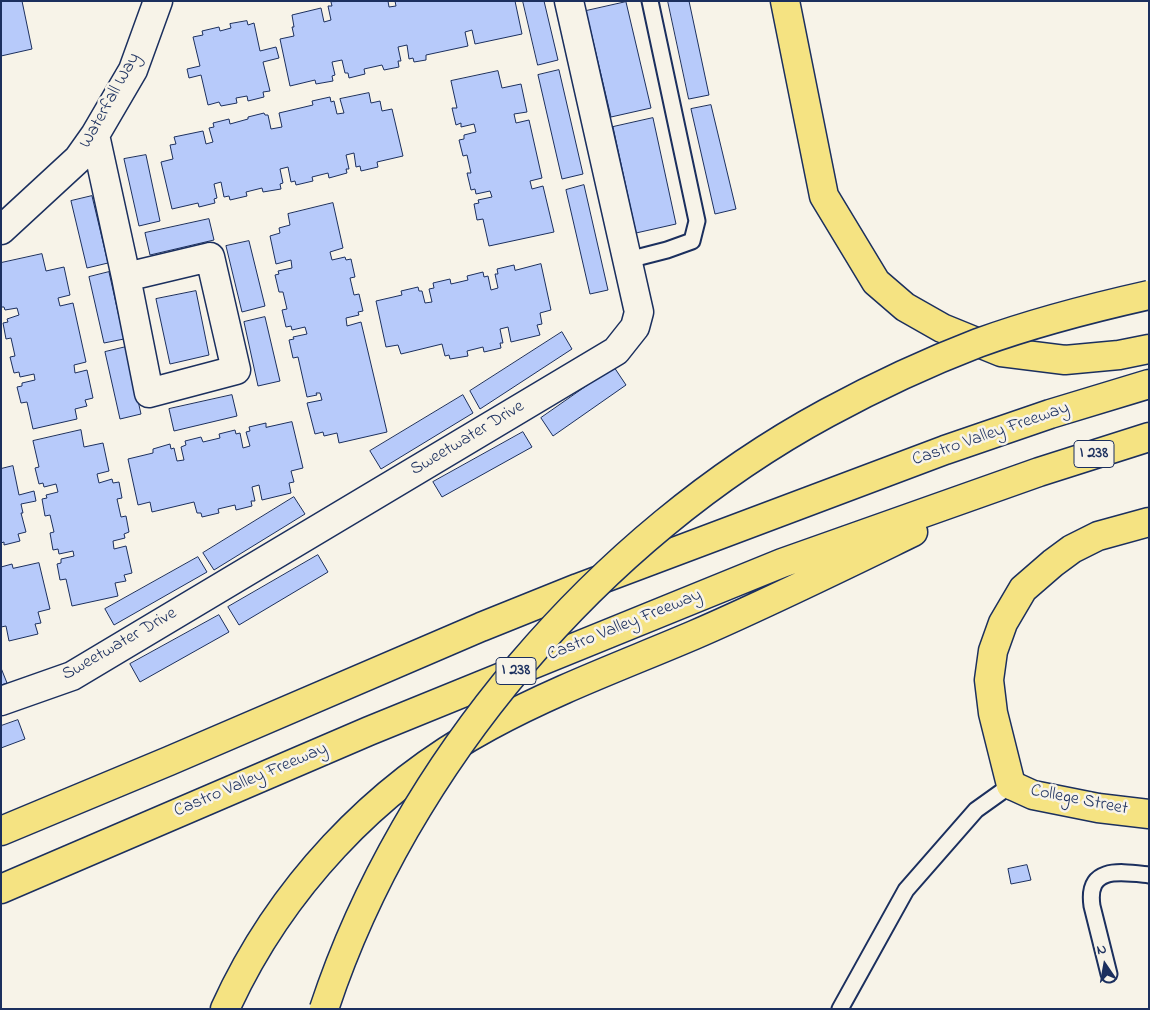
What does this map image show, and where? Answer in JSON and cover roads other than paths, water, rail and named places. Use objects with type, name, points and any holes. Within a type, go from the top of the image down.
[{"type":"main road","points":[[784,4],[824,196],[876,282],[905,307],[942,328],[1001,352],[1065,360],[1118,355],[1149,349]]},
{"type":"main road","points":[[324,1009],[347,948],[370,896],[396,846],[455,751],[488,705],[561,620],[642,542],[732,472],[777,442],[875,388],[978,343],[1085,311],[1149,295]]},
{"type":"main road","name":"Castro Valley Freeway","points":[[1,831],[66,805],[473,630],[578,588],[945,450],[1068,408],[1149,384]]},
{"type":"main road","name":"Castro Valley Freeway","points":[[1,888],[378,728],[679,604],[791,560],[1039,472],[1149,436]]},
{"type":"main road","points":[[225,1009],[256,949],[282,910],[316,866],[354,825],[397,788],[439,757],[488,727],[539,700],[744,613],[1039,472]]},
{"type":"main road","points":[[1011,785],[993,713],[990,680],[993,651],[1004,623],[1024,589],[1072,549],[1098,536],[1149,522]]},
{"type":"main road","name":"College Street","points":[[1011,785],[1033,795],[1098,808],[1149,814]]},
{"type":"street","name":"Waterfall Way","points":[[1,230],[78,159],[95,135],[133,70],[158,1]]},
{"type":"street","name":"Sweetwater Drive","points":[[1,701],[72,676],[616,351],[635,327],[639,312],[569,1]]},
{"type":"street","points":[[95,135],[149,392],[236,370],[210,257],[126,277]]},
{"type":"lane","points":[[628,260],[667,250],[692,241],[697,221],[650,1]]},
{"type":"lane","points":[[840,1009],[906,890],[976,810],[1011,785]]},
{"type":"lane","points":[[1108,974],[1092,906],[1093,888],[1097,880],[1113,872],[1149,875]]}]
